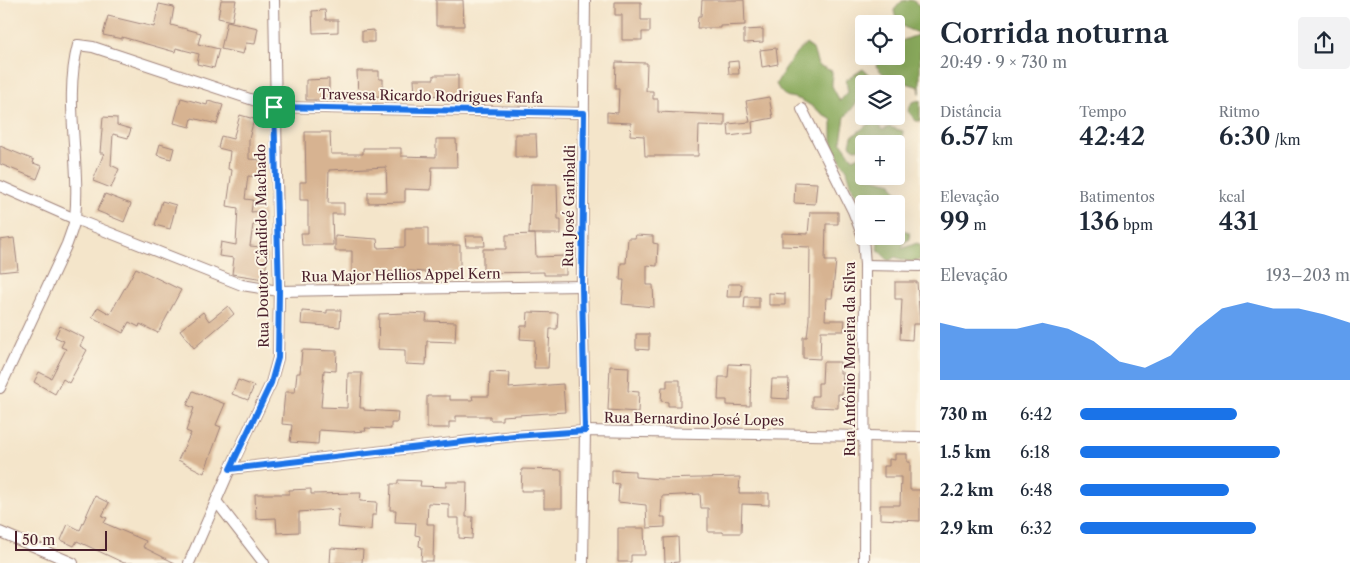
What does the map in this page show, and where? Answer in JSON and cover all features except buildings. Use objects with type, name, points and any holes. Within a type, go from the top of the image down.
[{"type":"street","name":"Rua Doutor Cândido Machado","points":[[189,563],[230,469],[271,383],[278,358],[279,291],[274,107],[274,0]]},
{"type":"street","name":"Rua José Garibaldi","points":[[583,563],[585,431],[582,286],[585,0]]},
{"type":"street","name":"Travessa Ricardo Rodrigues Fanfa","points":[[75,219],[73,77],[74,60],[78,45],[93,47],[274,107],[584,113]]},
{"type":"street","name":"Rua Antônio Moreira da Silva","points":[[802,109],[853,211],[862,237],[865,265],[864,563]]},
{"type":"street","name":"Rua Major Hellios Appel Kern","points":[[0,186],[75,219],[242,285],[279,291],[582,286]]},
{"type":"street","points":[[0,388],[67,244],[75,219]]},
{"type":"street","points":[[865,265],[920,266]]},
{"type":"street","name":"Rua Bernardino José Lopes","points":[[230,469],[514,436],[585,431],[920,437]]},
{"type":"street","points":[[216,501],[264,563]]},
{"type":"street","points":[[0,532],[73,563]]},
{"type":"green space","points":[[912,0],[920,6],[920,34],[905,28],[905,15],[895,15],[894,10],[902,1]]},
{"type":"green space","points":[[920,34],[920,94],[919,87],[905,83],[905,75],[884,75],[876,66],[905,65],[905,40]]},
{"type":"green space","points":[[806,44],[813,49],[818,65],[832,71],[832,86],[840,101],[848,92],[846,80],[863,69],[869,75],[855,75],[855,105],[845,117],[841,142],[853,159],[855,158],[855,185],[893,185],[895,190],[902,195],[857,195],[853,190],[847,170],[836,153],[832,141],[832,120],[805,102],[785,95],[779,90],[776,84],[797,53]]},
{"type":"green space","points":[[920,100],[920,121],[916,121],[908,111],[912,102]]},
{"type":"green space","points":[[867,125],[879,125],[883,130],[889,127],[903,131],[902,135],[855,135],[855,149],[850,145],[852,136]]},
{"type":"green space","points":[[905,231],[909,232],[910,239],[905,242]]},
{"type":"green space","points":[[917,243],[920,245],[920,260],[909,262],[895,257],[889,261],[879,251],[878,245],[903,245],[901,249]]},
{"type":"route","points":[[274,107],[584,113],[582,286],[585,431],[514,436],[230,469],[271,383],[278,358],[279,291],[274,107]]}]
